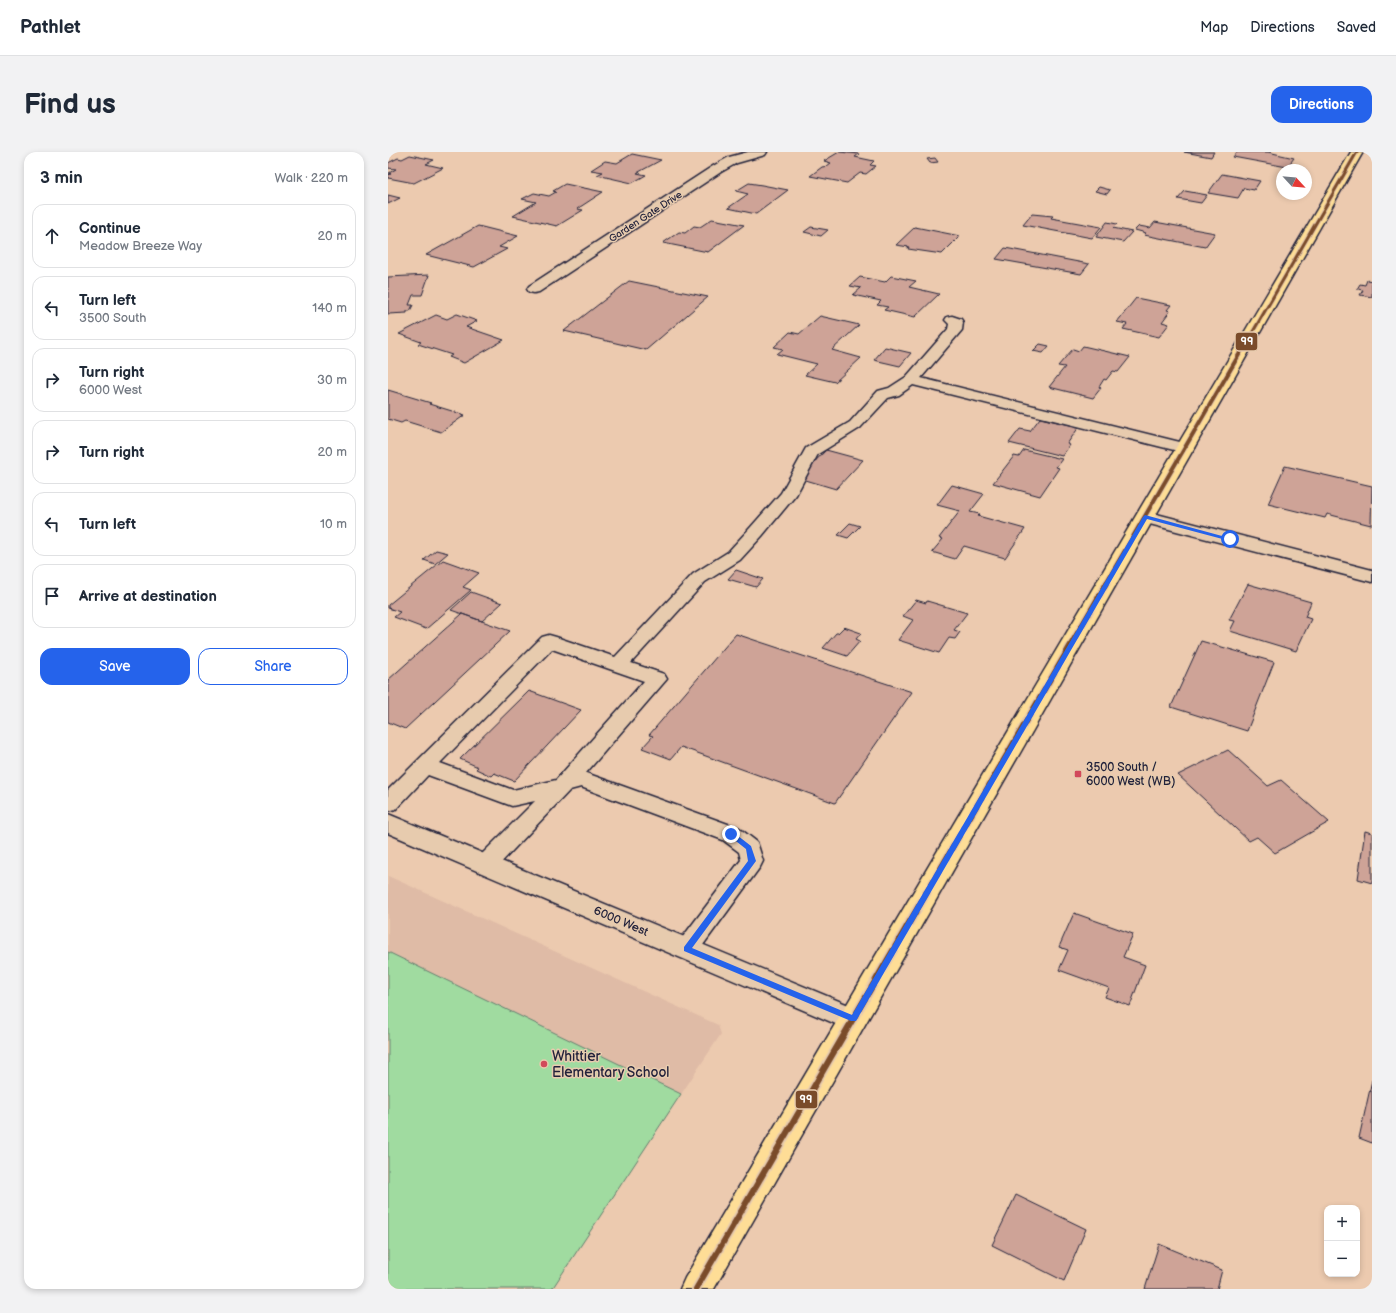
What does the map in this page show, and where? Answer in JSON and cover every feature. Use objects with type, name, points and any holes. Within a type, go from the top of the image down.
[{"type":"main road","points":[[696,1289],[1357,152]]},
{"type":"street","name":"Garden Gate Drive","points":[[534,289],[717,169],[733,160],[761,152]]},
{"type":"street","points":[[1145,517],[1372,576]]},
{"type":"street","name":"6000 West","points":[[388,823],[853,1019]]},
{"type":"lane","points":[[618,665],[698,578],[734,556],[756,532],[788,495],[812,451],[855,426],[883,394],[894,392],[911,380],[955,330],[956,322],[952,320]]},
{"type":"lane","points":[[911,380],[1186,448]]},
{"type":"lane","points":[[388,803],[549,641],[657,679],[563,785],[486,864]]},
{"type":"lane","points":[[425,766],[512,798],[582,779],[731,834],[749,848],[752,861],[687,949]]},
{"type":"shaded area","name":"Whittier Elementary School","points":[[388,876],[718,1025],[721,1034],[552,1289],[388,1289]]},
{"type":"green space","name":"Whittier Elementary School","points":[[388,952],[681,1094],[552,1289],[388,1289]]},
{"type":"building","points":[[839,152],[859,154],[855,157],[874,161],[870,165],[876,166],[866,174],[860,173],[847,183],[810,176],[822,167],[828,166],[831,163],[824,161]]},
{"type":"building","points":[[1184,152],[1214,152],[1211,157]]},
{"type":"building","points":[[1237,152],[1268,152],[1294,158],[1289,164],[1276,165],[1233,157]]},
{"type":"building","points":[[632,154],[661,160],[637,173],[646,175],[632,183],[597,175],[603,172],[591,170],[605,161],[617,163]]},
{"type":"building","points":[[410,155],[434,160],[426,164],[443,168],[414,183],[388,178],[388,175],[391,174],[389,173],[396,169],[388,168],[388,163],[398,158],[402,159]]},
{"type":"building","points":[[935,158],[938,162],[930,163],[927,159]]},
{"type":"building","points":[[1222,174],[1260,181],[1254,190],[1244,188],[1238,198],[1208,193]]},
{"type":"building","points":[[749,183],[788,190],[756,214],[728,208],[748,194],[736,191]]},
{"type":"building","points":[[565,184],[603,192],[577,209],[583,210],[557,226],[513,216],[536,202],[522,199],[534,193],[549,196],[556,192],[553,191]]},
{"type":"building","points":[[1099,187],[1110,190],[1107,194],[1095,191]]},
{"type":"building","points":[[1185,191],[1207,195],[1201,203],[1178,199]]},
{"type":"building","points":[[388,195],[400,198],[388,204]]},
{"type":"building","points":[[1032,214],[1053,216],[1051,218],[1101,227],[1092,238],[1023,225]]},
{"type":"building","points":[[712,219],[744,225],[708,252],[663,243],[679,232],[685,233],[694,226],[700,227]]},
{"type":"building","points":[[1107,222],[1117,224],[1113,228],[1132,232],[1123,242],[1096,237]]},
{"type":"building","points":[[1155,222],[1215,233],[1205,247],[1144,235],[1146,233],[1135,230],[1139,226],[1150,228]]},
{"type":"building","points":[[478,226],[518,236],[499,247],[507,249],[474,267],[426,255]]},
{"type":"building","points":[[811,227],[828,230],[821,236],[804,232]]},
{"type":"building","points":[[915,227],[960,236],[942,254],[908,249],[909,247],[896,245]]},
{"type":"building","points":[[1005,248],[1089,264],[1081,274],[996,259]]},
{"type":"building","points":[[429,275],[422,295],[413,295],[409,305],[413,305],[410,311],[407,311],[407,313],[388,314],[388,277]]},
{"type":"building","points":[[891,276],[916,281],[909,287],[939,294],[915,317],[884,310],[888,307],[877,305],[881,301],[853,295],[861,288],[850,286],[860,277],[885,282]]},
{"type":"building","points":[[1367,280],[1372,281],[1372,297],[1360,295],[1363,290],[1357,289],[1360,284],[1365,285]]},
{"type":"building","points":[[629,281],[708,297],[646,350],[564,331]]},
{"type":"building","points":[[1136,298],[1171,305],[1167,310],[1170,311],[1162,322],[1169,324],[1159,337],[1123,329],[1127,324],[1117,322]]},
{"type":"building","points":[[457,314],[477,321],[466,327],[504,340],[464,363],[449,357],[452,355],[418,344],[421,342],[399,334],[436,315],[447,319]]},
{"type":"building","points":[[820,316],[859,325],[832,350],[861,358],[835,382],[805,375],[817,364],[777,354],[783,349],[774,347],[790,332],[799,334]]},
{"type":"building","points":[[1040,344],[1049,346],[1043,353],[1033,351]]},
{"type":"building","points":[[1083,346],[1130,357],[1118,372],[1113,371],[1106,380],[1104,379],[1099,387],[1101,388],[1093,398],[1049,387],[1065,367],[1058,366],[1073,349],[1079,351]]},
{"type":"building","points":[[885,347],[911,353],[900,366],[874,360]]},
{"type":"building","points":[[388,390],[465,415],[441,432],[405,421],[401,423],[388,419]]},
{"type":"building","points":[[1040,418],[1079,427],[1067,444],[1070,445],[1062,456],[1009,443],[1020,429],[1030,431]]},
{"type":"building","points":[[826,450],[863,460],[836,489],[799,478]]},
{"type":"building","points":[[1024,450],[1062,459],[1056,467],[1059,468],[1040,496],[993,483],[1014,456],[1019,457]]},
{"type":"building","points":[[1285,466],[1372,486],[1371,525],[1327,514],[1325,518],[1268,504]]},
{"type":"building","points":[[952,485],[984,494],[970,512],[980,514],[978,516],[1025,529],[1005,558],[964,546],[955,559],[932,552],[943,539],[939,538],[960,511],[937,505]]},
{"type":"building","points":[[850,523],[860,526],[848,538],[838,535]]},
{"type":"building","points":[[436,550],[448,553],[435,564],[424,560]]},
{"type":"building","points":[[443,560],[479,573],[463,587],[471,590],[426,629],[394,617],[400,612],[388,608],[388,605]]},
{"type":"building","points":[[736,570],[763,579],[756,587],[728,579]]},
{"type":"building","points":[[1248,584],[1311,602],[1305,617],[1311,619],[1296,651],[1230,631],[1235,621],[1229,620]]},
{"type":"building","points":[[471,592],[502,603],[482,621],[451,610]]},
{"type":"building","points":[[916,600],[926,603],[927,601],[967,613],[954,630],[960,632],[955,639],[949,638],[939,653],[898,640],[913,620],[903,616]]},
{"type":"building","points":[[462,614],[510,631],[405,729],[388,722],[388,680]]},
{"type":"building","points":[[844,627],[861,633],[856,639],[860,641],[847,656],[823,648],[836,633]]},
{"type":"building","points":[[736,634],[912,692],[835,803],[681,747],[671,759],[642,748],[653,736],[649,735]]},
{"type":"building","points":[[1201,641],[1274,662],[1247,731],[1171,707]]},
{"type":"building","points":[[529,691],[581,710],[514,781],[494,773],[491,776],[476,769],[478,767],[460,759]]},
{"type":"building","points":[[1228,750],[1268,786],[1281,780],[1329,822],[1275,853],[1257,837],[1249,841],[1178,775]]},
{"type":"building","points":[[1365,831],[1372,833],[1372,883],[1358,879]]},
{"type":"building","points":[[1074,913],[1133,934],[1123,957],[1145,965],[1130,1006],[1105,997],[1109,988],[1059,970],[1068,950],[1059,947]]},
{"type":"building","points":[[1372,1080],[1372,1143],[1359,1138]]},
{"type":"building","points":[[1016,1195],[1086,1229],[1064,1281],[992,1245]]},
{"type":"building","points":[[1159,1244],[1222,1270],[1217,1289],[1145,1289]]},
{"type":"transit line","name":"99","points":[[696,1289],[1357,152]]},
{"type":"place","name":"3500 South / 6000 West (WB)","points":[[1078,774]]},
{"type":"place","name":"Whittier Elementary School","points":[[544,1064]]},
{"type":"route","points":[[731,834],[749,848],[752,861],[687,949],[853,1019],[1145,517],[1230,539]]}]
